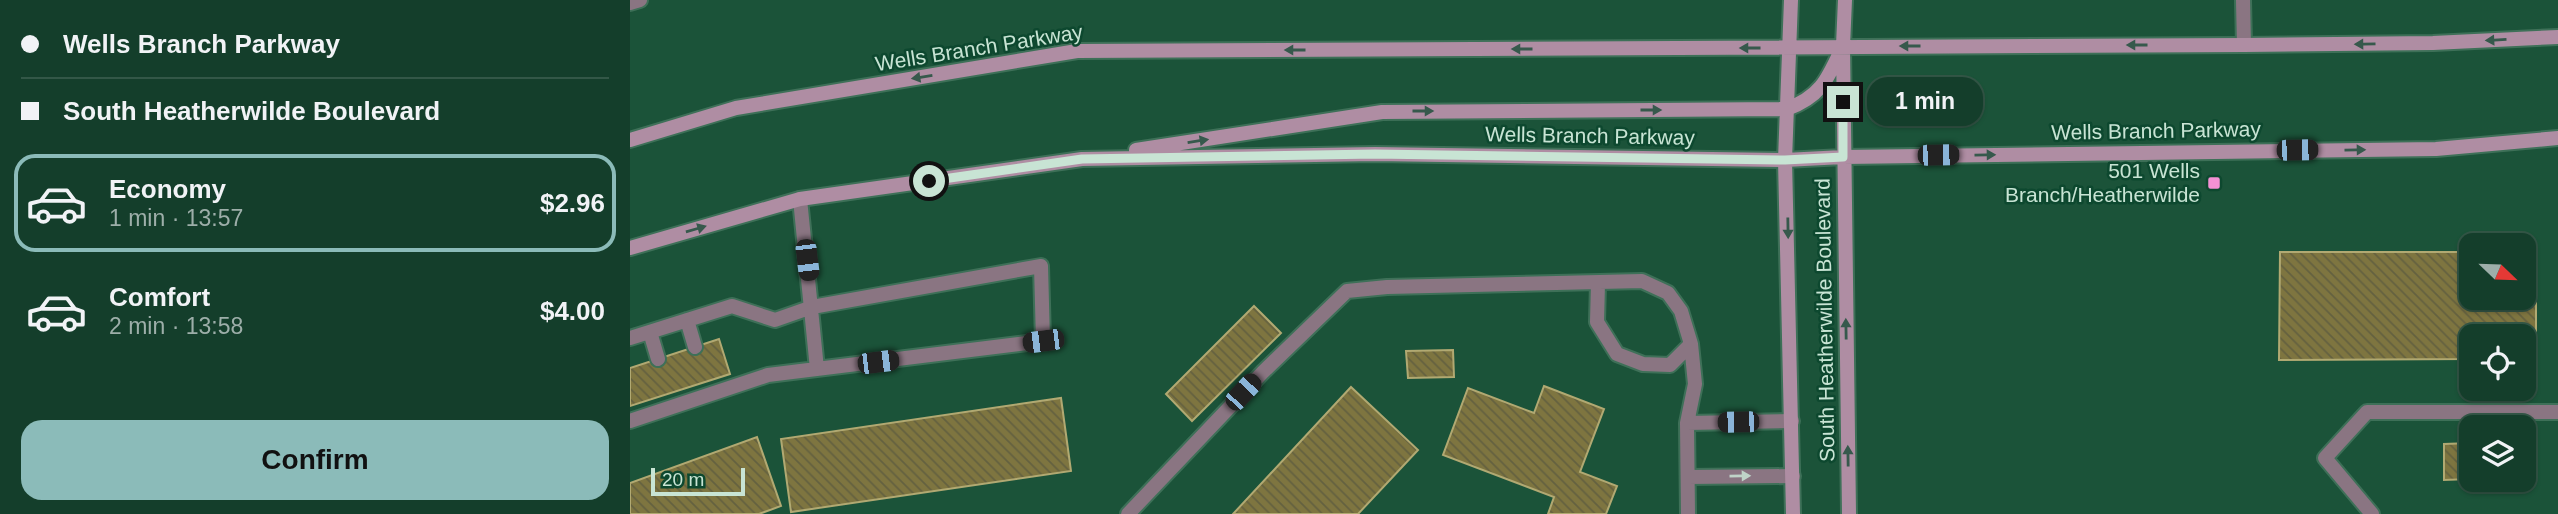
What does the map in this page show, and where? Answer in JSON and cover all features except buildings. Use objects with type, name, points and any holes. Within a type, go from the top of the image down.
[{"type":"main road","name":"South Heatherwilde Boulevard","points":[[1791,0],[1785,160],[1793,421],[1793,514]]},
{"type":"main road","name":"South Heatherwilde Boulevard","points":[[1845,0],[1843,157],[1849,514]]},
{"type":"main road","name":"Wells Branch Parkway","points":[[630,140],[736,108],[1077,51],[2244,45],[2433,43],[2558,37]]},
{"type":"main road","points":[[1082,159],[1382,112],[1787,109],[1807,102],[1825,84],[1843,46]]},
{"type":"main road","name":"Wells Branch Parkway","points":[[630,248],[800,199],[1082,159],[1375,154],[1785,160],[2436,149],[2558,138]]},
{"type":"lane","points":[[630,3],[640,0]]},
{"type":"lane","points":[[2243,0],[2244,45]]},
{"type":"lane","points":[[800,199],[817,369]]},
{"type":"lane","points":[[630,338],[732,306],[775,320],[812,307],[1041,266],[1043,341],[768,375],[708,388],[672,400],[630,420]]},
{"type":"lane","points":[[1128,514],[1262,372],[1347,291],[1387,287],[1642,281],[1668,293],[1681,311],[1691,344],[1695,384],[1686,423],[1688,514]]},
{"type":"lane","points":[[1598,283],[1597,322],[1617,354],[1643,365],[1670,365],[1691,344]]},
{"type":"lane","points":[[687,320],[695,347]]},
{"type":"lane","points":[[650,332],[658,359]]},
{"type":"lane","points":[[2372,514],[2325,458],[2367,412],[2558,412]]},
{"type":"lane","points":[[1686,423],[1793,421]]},
{"type":"lane","points":[[1688,477],[1793,476]]},
{"type":"place","name":"501 Wells Branch/Heatherwilde","points":[[2214,183]]},
{"type":"route","points":[[929,181],[1082,159],[1375,154],[1785,160],[1843,157],[1843,102]]}]
